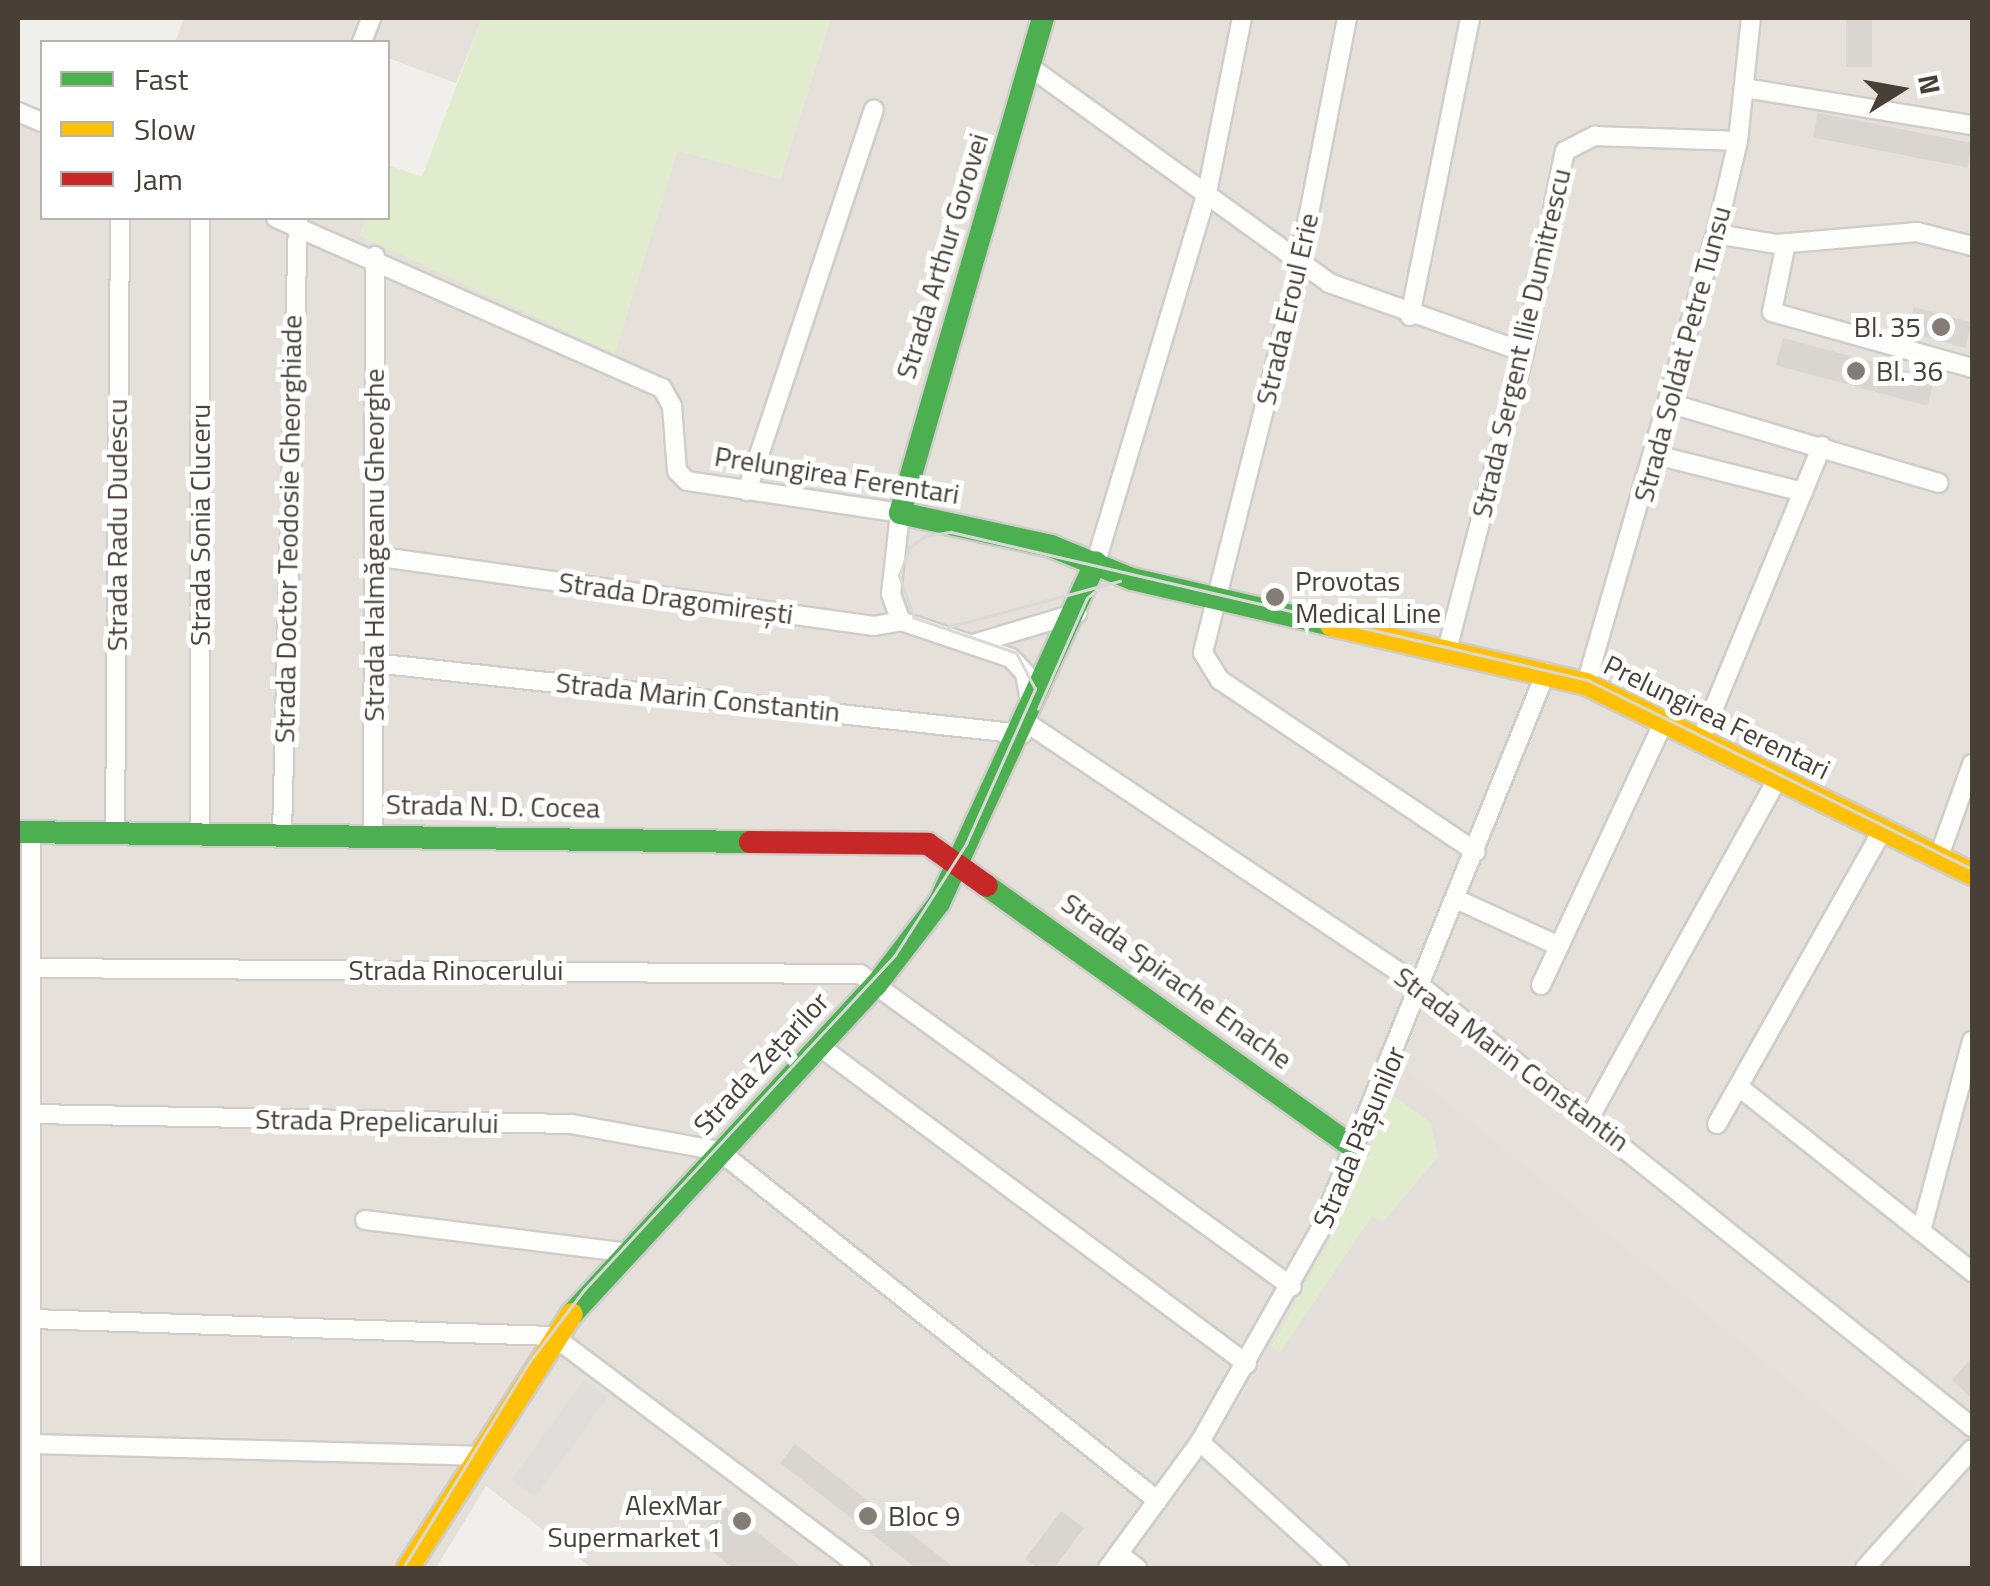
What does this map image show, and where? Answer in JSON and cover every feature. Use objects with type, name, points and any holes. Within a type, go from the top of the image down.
[{"type":"main road","name":"Strada Arthur Gorovei","points":[[900,512],[1043,18]]},
{"type":"main road","name":"Prelungirea Ferentari","points":[[900,512],[1096,562],[1132,579],[1586,684],[1665,719],[1881,833],[1972,874]]},
{"type":"main road","name":"Strada Zețarilor","points":[[408,1568],[553,1336],[622,1252],[876,985],[963,862],[1077,613],[1096,562]]},
{"type":"main road","points":[[1077,613],[1132,579]]},
{"type":"main road","name":"Strada N. D. Cocea","points":[[24,832],[892,842],[937,846],[963,862]]},
{"type":"main road","name":"Strada Spirache Enache","points":[[963,862],[1356,1149]]},
{"type":"street","points":[[1096,562],[1208,188],[1242,18]]},
{"type":"street","name":"Strada Eroul Erie","points":[[1347,18],[1301,262],[1202,653],[1211,672],[1476,852]]},
{"type":"street","points":[[1410,316],[1470,18]]},
{"type":"street","name":"Strada Soldat Petre Tunsu","points":[[1586,684],[1672,404],[1716,234],[1738,141],[1752,18]]},
{"type":"street","points":[[1030,67],[1208,188],[1329,283],[1410,316],[1524,352]]},
{"type":"street","points":[[1745,88],[1972,125]]},
{"type":"street","points":[[747,491],[874,110]]},
{"type":"street","name":"Strada Sergent Ilie Dumitrescu","points":[[1446,650],[1524,352],[1569,144],[1595,136],[1738,141]]},
{"type":"street","name":"Strada Radu Dudescu","points":[[115,832],[120,220]]},
{"type":"street","name":"Strada Sonia Cluceru","points":[[200,220],[200,833]]},
{"type":"street","name":"Prelungirea Ferentari","points":[[296,221],[662,388],[682,477],[747,491],[900,512]]},
{"type":"street","name":"Strada Doctor Teodosie Gheorghiade","points":[[282,834],[296,221]]},
{"type":"street","points":[[1716,234],[1786,242],[1861,243],[1900,232],[1972,246]]},
{"type":"street","points":[[1786,242],[1772,312],[1972,368]]},
{"type":"street","name":"Strada Halmăgeanu Gheorghe","points":[[373,834],[375,256]]},
{"type":"street","points":[[1672,404],[1939,484]]},
{"type":"street","points":[[1701,738],[1822,446]]},
{"type":"street","points":[[1656,455],[1803,492]]},
{"type":"street","points":[[900,512],[891,594],[901,621]]},
{"type":"street","name":"Strada Dragomirești","points":[[374,556],[874,626],[901,621],[973,644],[1022,667],[1027,724]]},
{"type":"street","points":[[973,644],[1077,613]]},
{"type":"street","name":"Strada Marin Constantin","points":[[374,663],[1027,724],[1422,987],[1590,1117],[1972,1427]]},
{"type":"street","name":"Strada Pășunilor","points":[[1114,1561],[1200,1442],[1292,1287],[1356,1149],[1546,672]]},
{"type":"street","points":[[1541,986],[1665,719]]},
{"type":"street","points":[[1938,860],[1972,764]]},
{"type":"street","points":[[1590,1117],[1777,778]]},
{"type":"street","points":[[24,832],[32,968],[31,1568]]},
{"type":"street","points":[[1717,1124],[1881,833]]},
{"type":"street","points":[[1458,900],[1560,946]]},
{"type":"street","name":"Strada Rinocerului","points":[[32,968],[848,972],[876,985]]},
{"type":"street","points":[[876,985],[1292,1287]]},
{"type":"street","points":[[1921,1231],[1972,1041]]},
{"type":"street","points":[[820,1046],[1247,1364]]},
{"type":"street","points":[[1739,1087],[1972,1272]]},
{"type":"street","name":"Strada Prepelicarului","points":[[32,1114],[572,1124],[719,1150]]},
{"type":"street","points":[[719,1150],[1158,1500]]},
{"type":"street","points":[[365,1220],[622,1252]]},
{"type":"street","points":[[32,1319],[553,1336],[862,1568]]},
{"type":"street","points":[[1200,1442],[1339,1568]]},
{"type":"street","points":[[31,1444],[477,1456]]},
{"type":"street","points":[[1865,1568],[1972,1449]]},
{"type":"street","points":[[1114,1561],[1138,1568]]},
{"type":"shaded area","points":[[184,18],[482,18],[456,83],[390,59],[390,40],[176,40]]},
{"type":"shaded area","points":[[831,18],[1972,18],[1972,1568],[592,1568],[486,1486],[436,1568],[18,1568],[18,105],[40,112],[40,220],[365,220],[360,235],[374,242],[678,150],[780,179]]},
{"type":"shaded area","points":[[1406,1069],[1917,1486],[1844,1568],[1352,1568],[1214,1446],[1327,1245]]},
{"type":"shaded area","points":[[584,1380],[607,1397],[535,1497],[512,1480]]},
{"type":"green space","points":[[482,18],[831,18],[780,179],[678,151],[615,354],[360,236],[365,220],[390,220],[390,166],[422,177]]},
{"type":"green space","points":[[1393,1095],[1431,1123],[1438,1157],[1383,1222],[1372,1216],[1280,1353],[1271,1347],[1327,1245]]},
{"type":"building","points":[[1846,18],[1872,18],[1872,67],[1846,67]]},
{"type":"building","points":[[1818,113],[1972,143],[1967,167],[1813,138]]},
{"type":"building","name":"Bl. 35","points":[[1914,307],[1972,323],[1965,348],[1907,332]]},
{"type":"building","name":"Bl. 36","points":[[1783,338],[1935,379],[1927,406],[1776,365]]},
{"type":"building","points":[[1972,1357],[1972,1399],[1952,1380]]},
{"type":"building","name":"Bloc 9","points":[[795,1444],[955,1568],[916,1568],[780,1463]]},
{"type":"building","points":[[726,1508],[803,1568],[733,1568],[699,1542]]},
{"type":"building","points":[[1061,1511],[1084,1528],[1054,1568],[1038,1568],[1025,1559]]},
{"type":"tram line","points":[[403,1568],[530,1361],[584,1290],[895,955],[966,844],[1035,689],[1016,653],[914,618],[899,576],[909,548],[925,536],[951,532],[1588,680],[1972,869]]},
{"type":"tram line","points":[[948,627],[1120,581]]},
{"type":"tram line","points":[[1038,709],[1087,598],[1105,583]]},
{"type":"traffic: fast","points":[[1043,18],[900,513],[1051,546],[1132,579],[1331,625]]},
{"type":"traffic: fast","points":[[572,1314],[876,985],[939,903],[1096,562]]},
{"type":"traffic: fast","points":[[18,832],[750,842]]},
{"type":"traffic: fast","points":[[987,886],[1356,1149]]},
{"type":"traffic: slow","points":[[1331,625],[1586,684],[1972,874]]},
{"type":"traffic: slow","points":[[408,1568],[572,1314]]},
{"type":"traffic: jam","points":[[750,842],[928,844],[987,886]]},
{"type":"place","name":"Bl. 35","points":[[1941,327]]},
{"type":"place","name":"Bl. 36","points":[[1856,371]]},
{"type":"place","name":"Provotas Medical Line","points":[[1275,597]]},
{"type":"place","name":"Bloc 9","points":[[868,1516]]},
{"type":"place","name":"AlexMar Supermarket 1","points":[[742,1521]]}]
